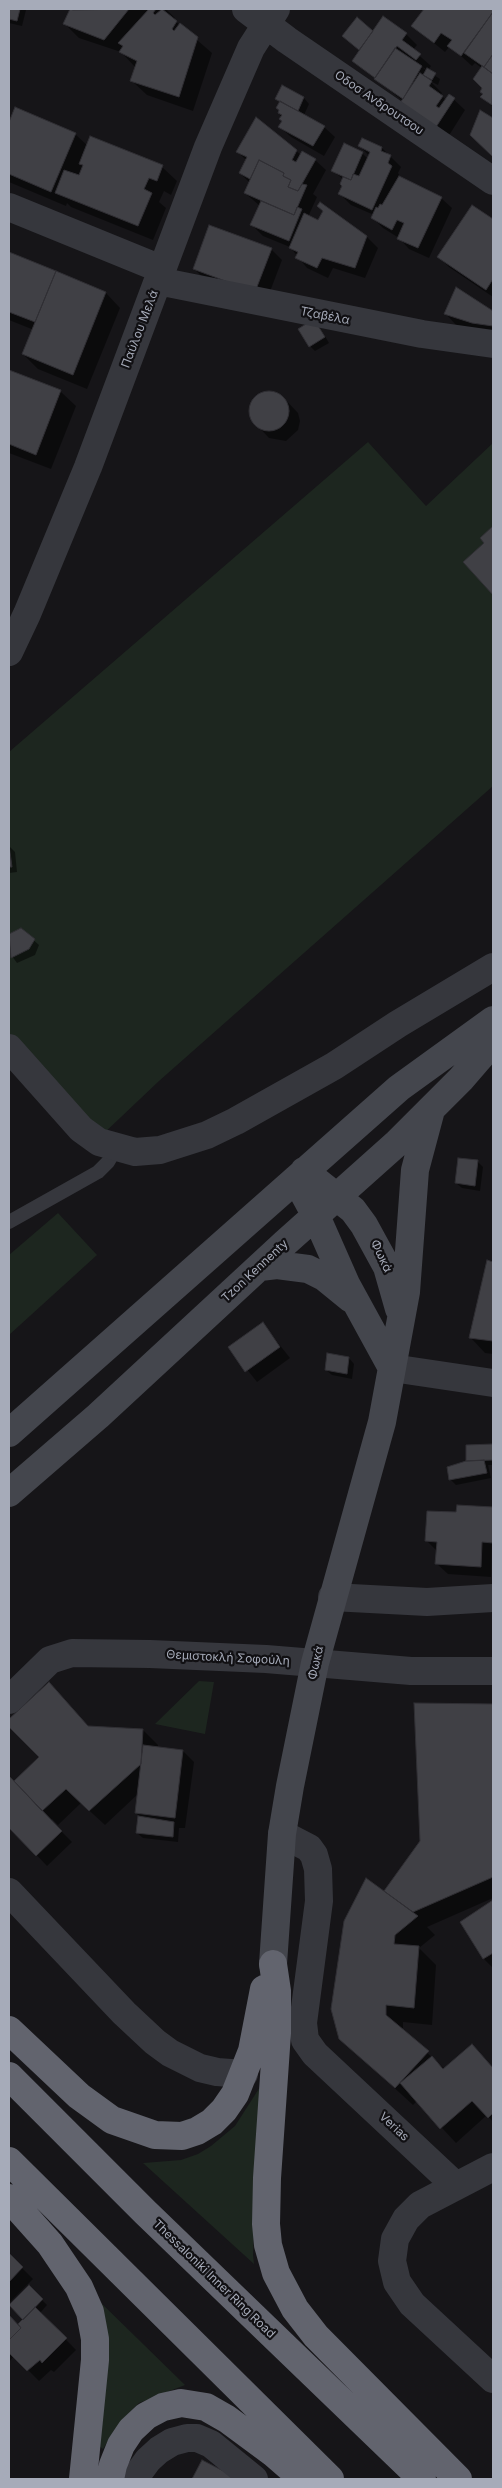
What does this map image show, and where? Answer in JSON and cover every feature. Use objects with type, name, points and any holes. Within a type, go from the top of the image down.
[{"type":"highway","points":[[9,2030],[96,2109],[121,2124],[155,2135],[182,2136],[204,2127],[224,2110],[244,2074],[252,2051],[265,1987],[273,1964]]},
{"type":"highway","points":[[273,1964],[277,1991],[277,2033],[267,2178],[266,2224],[268,2246],[276,2273],[295,2309],[316,2336],[458,2479]]},
{"type":"highway","name":"Thessaloniki Inner Ring Road","points":[[9,2076],[151,2219],[422,2479]]},
{"type":"highway","points":[[9,2161],[330,2479]]},
{"type":"highway","points":[[9,2198],[50,2244],[79,2287],[90,2312],[95,2339],[95,2360],[83,2479]]},
{"type":"highway","points":[[110,2479],[113,2464],[121,2445],[131,2430],[146,2416],[163,2407],[181,2403],[206,2407],[227,2419],[274,2453],[303,2479]]},
{"type":"main road","points":[[9,1433],[399,1088],[493,1020]]},
{"type":"main road","name":"Tzon Kennenty","points":[[9,1493],[98,1416],[431,1110],[493,1042]]},
{"type":"main road","points":[[401,1315],[408,1276],[414,1178],[431,1110]]},
{"type":"main road","points":[[300,1175],[316,1216],[358,1307],[392,1368]]},
{"type":"main road","name":"Φωκά","points":[[273,1964],[282,1834],[315,1663],[332,1597],[375,1450],[401,1315],[390,1275],[374,1241],[353,1210],[337,1196],[300,1175]]},
{"type":"main road","points":[[260,1267],[277,1265],[308,1269],[340,1289],[358,1307]]},
{"type":"street","name":"Οδοσ Ανδρουτσου","points":[[262,14],[493,181]]},
{"type":"street","name":"Παύλου Μελά","points":[[9,652],[27,614],[88,467],[208,147],[251,48],[262,14]]},
{"type":"street","name":"Τζαβέλα","points":[[9,207],[159,275],[422,334],[493,344]]},
{"type":"street","points":[[9,1048],[81,1130],[99,1142],[116,1148],[135,1152],[160,1150],[207,1135],[334,1066],[493,966]]},
{"type":"street","points":[[392,1368],[493,1383]]},
{"type":"street","points":[[332,1597],[427,1602],[493,1598]]},
{"type":"street","name":"Θεμιστοκλή Σοφούλη","points":[[9,1700],[50,1660],[72,1654],[160,1654],[411,1671],[493,1671]]},
{"type":"street","name":"Verias","points":[[282,1834],[304,1843],[314,1855],[318,1869],[319,1901],[303,2023],[305,2040],[316,2054],[456,2186]]},
{"type":"street","points":[[9,1892],[117,2006],[155,2042],[170,2053],[200,2068],[217,2072],[244,2074]]},
{"type":"street","points":[[493,2167],[420,2205],[406,2219],[395,2239],[392,2261],[397,2282],[412,2304],[493,2379]]},
{"type":"street","points":[[134,2479],[148,2460],[159,2450],[172,2442],[187,2438],[197,2438],[211,2444],[254,2479]]},
{"type":"lane","points":[[9,1222],[98,1172],[108,1162],[116,1148]]},
{"type":"shaded area","points":[[368,442],[426,506],[493,443],[493,786],[159,1081],[101,1136],[9,1033],[9,752]]},
{"type":"shaded area","points":[[58,1213],[97,1255],[9,1335],[9,1255]]},
{"type":"shaded area","points":[[199,1681],[214,1682],[205,1734],[155,1724]]},
{"type":"shaded area","points":[[260,2087],[254,2264],[143,2163],[181,2160],[198,2154],[211,2146],[235,2126]]},
{"type":"shaded area","points":[[96,2298],[185,2385],[139,2403],[119,2423],[103,2449],[99,2446]]},
{"type":"building","points":[[9,9],[20,9],[17,21],[9,19]]},
{"type":"building","points":[[70,9],[129,9],[104,40],[63,24]]},
{"type":"building","points":[[149,9],[156,9],[153,13],[155,15],[162,9],[177,21],[172,29],[174,31],[180,23],[198,37],[179,97],[130,81],[137,61],[119,52],[123,46],[118,43]]},
{"type":"building","points":[[424,9],[493,9],[493,12],[461,56],[447,46],[452,40],[441,33],[434,43],[411,26]]},
{"type":"building","points":[[493,12],[493,54],[484,67],[464,53]]},
{"type":"building","points":[[383,16],[407,33],[402,40],[421,54],[416,60],[397,46],[375,78],[352,61]]},
{"type":"building","points":[[357,17],[373,31],[359,50],[342,36]]},
{"type":"building","points":[[395,48],[422,66],[403,99],[374,79]]},
{"type":"building","points":[[493,54],[493,74],[484,67]]},
{"type":"building","points":[[482,66],[493,74],[492,105],[480,97],[483,94],[480,92],[482,88],[473,79]]},
{"type":"building","points":[[427,68],[436,73],[432,80],[423,75]]},
{"type":"building","points":[[420,73],[432,81],[429,86],[443,96],[436,106],[439,108],[449,94],[455,98],[436,127],[400,103]]},
{"type":"building","points":[[282,85],[304,97],[298,111],[275,99]]},
{"type":"building","points":[[280,101],[325,126],[313,146],[278,127],[282,121],[279,119],[282,115],[278,113],[279,110],[276,108]]},
{"type":"building","points":[[15,107],[76,133],[51,192],[9,174],[9,122]]},
{"type":"building","points":[[480,110],[493,118],[493,157],[470,135]]},
{"type":"building","points":[[256,117],[297,150],[292,160],[296,162],[302,151],[316,159],[298,191],[288,187],[291,180],[283,176],[284,173],[259,160],[250,179],[239,173],[247,157],[236,152]]},
{"type":"building","points":[[90,136],[163,165],[157,181],[149,178],[144,189],[152,193],[138,226],[55,193],[64,170],[79,175],[83,165],[79,164]]},
{"type":"building","points":[[362,138],[382,147],[381,151],[391,155],[388,163],[392,166],[372,210],[338,194],[342,186],[340,184],[343,177],[351,180],[353,174],[359,176],[370,152],[358,146]]},
{"type":"building","points":[[344,143],[363,152],[351,180],[331,171]]},
{"type":"building","points":[[259,160],[284,173],[283,176],[291,180],[288,187],[298,191],[302,184],[307,185],[294,215],[244,193]]},
{"type":"building","points":[[399,176],[442,197],[418,248],[397,239],[404,223],[397,220],[392,230],[371,218],[376,207],[378,208],[380,204],[382,205]]},
{"type":"building","points":[[261,201],[294,215],[297,207],[302,209],[289,241],[250,225]]},
{"type":"building","points":[[320,202],[367,236],[355,268],[322,258],[317,268],[295,258],[298,252],[289,248],[304,213],[318,220],[323,211],[317,206]]},
{"type":"building","points":[[472,205],[493,219],[493,279],[486,290],[437,257]]},
{"type":"building","points":[[209,225],[272,248],[255,292],[193,269]]},
{"type":"building","points":[[9,252],[56,271],[35,322],[9,312]]},
{"type":"building","points":[[56,271],[106,292],[73,375],[22,354]]},
{"type":"building","points":[[456,287],[493,311],[493,326],[472,323],[444,314]]},
{"type":"building","points":[[314,319],[325,337],[309,347],[298,329]]},
{"type":"building","points":[[9,370],[61,390],[36,455],[9,444]]},
{"type":"building","points":[[273,391],[280,394],[286,400],[289,411],[288,419],[280,428],[273,431],[265,431],[258,428],[250,419],[249,407],[252,400],[261,392]]},
{"type":"building","points":[[493,526],[493,595],[463,562],[484,543],[480,538]]},
{"type":"building","points":[[9,845],[12,867],[9,867]]},
{"type":"building","points":[[21,928],[35,939],[29,949],[11,958],[9,934]]},
{"type":"building","points":[[458,1158],[478,1160],[475,1186],[455,1183]]},
{"type":"building","points":[[487,1260],[493,1262],[493,1341],[469,1338]]},
{"type":"building","points":[[263,1322],[280,1347],[245,1372],[228,1347]]},
{"type":"building","points":[[327,1353],[349,1357],[347,1374],[325,1370]]},
{"type":"building","points":[[493,1444],[493,1460],[466,1461],[466,1445]]},
{"type":"building","points":[[484,1460],[487,1473],[449,1480],[447,1467],[466,1461]]},
{"type":"building","points":[[457,1505],[493,1507],[493,1543],[482,1542],[481,1567],[435,1564],[437,1542],[425,1541],[427,1511],[456,1512]]},
{"type":"building","points":[[49,1682],[88,1726],[143,1729],[141,1764],[89,1811],[66,1789],[42,1811],[14,1781],[39,1757],[9,1727],[9,1719]]},
{"type":"building","points":[[414,1703],[493,1704],[493,1877],[413,1912],[384,1891],[420,1841]]},
{"type":"building","points":[[143,1745],[183,1750],[175,1818],[135,1813]]},
{"type":"building","points":[[9,1776],[62,1831],[36,1856],[9,1828]]},
{"type":"building","points":[[138,1816],[174,1822],[173,1837],[136,1833]]},
{"type":"building","points":[[366,1878],[418,1916],[395,1935],[394,1944],[419,1946],[414,2008],[386,2005],[386,2015],[429,2051],[395,2088],[339,2039],[331,2009],[344,1921]]},
{"type":"building","points":[[493,1900],[493,1953],[483,1959],[460,1922]]},
{"type":"building","points":[[472,2044],[493,2068],[493,2113],[488,2118],[472,2101],[440,2129],[400,2083],[432,2056],[443,2069]]},
{"type":"building","points":[[9,2253],[23,2267],[9,2282]]},
{"type":"building","points":[[29,2285],[43,2299],[23,2320],[9,2305]]},
{"type":"building","points":[[35,2307],[67,2338],[42,2363],[40,2360],[27,2371],[9,2353],[9,2340],[21,2328],[18,2324]]},
{"type":"building","points":[[9,2315],[21,2328],[9,2340]]},
{"type":"building","points":[[202,2460],[239,2479],[192,2479]]}]
